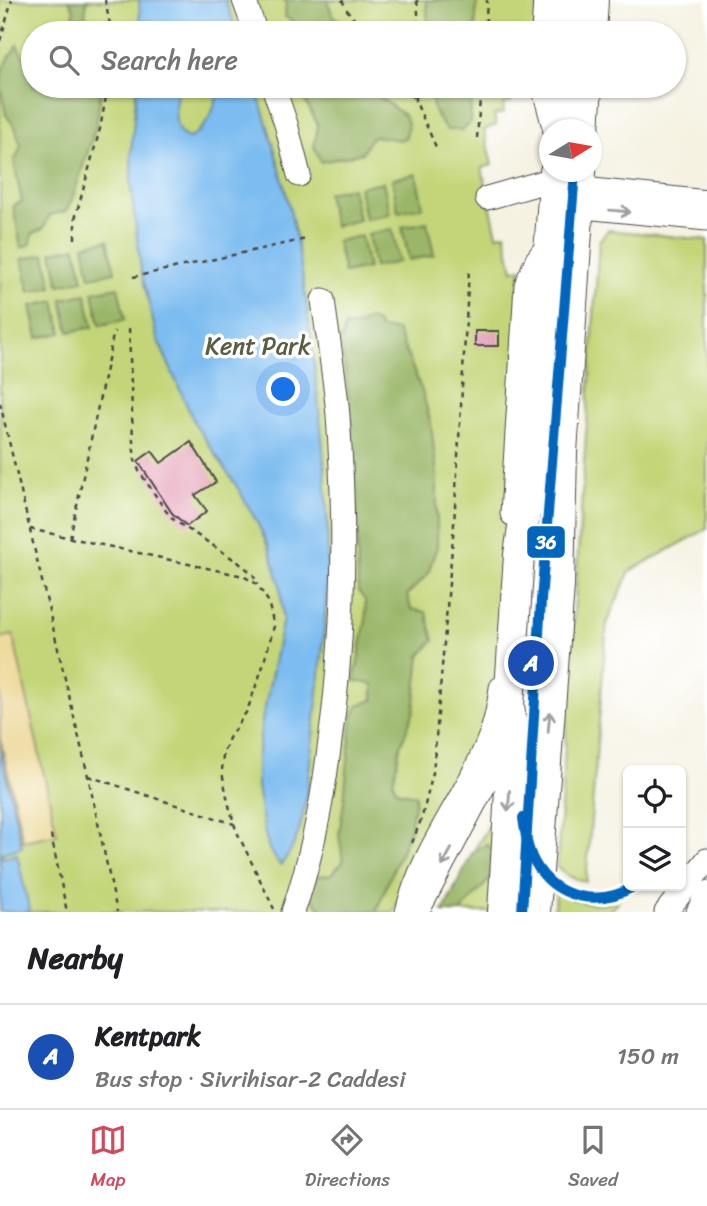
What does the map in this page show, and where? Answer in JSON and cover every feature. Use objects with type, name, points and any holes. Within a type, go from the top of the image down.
[{"type":"main road","points":[[565,21],[566,0]]},
{"type":"main road","points":[[592,21],[593,0]]},
{"type":"main road","points":[[557,119],[560,98]]},
{"type":"main road","points":[[585,119],[586,98]]},
{"type":"main road","points":[[503,912],[513,738],[509,705],[519,555],[534,450],[549,244],[565,187]]},
{"type":"main road","points":[[535,912],[559,586],[565,187]]},
{"type":"street","points":[[244,0],[252,21]]},
{"type":"street","points":[[544,21],[545,0]]},
{"type":"street","points":[[277,98],[299,175]]},
{"type":"street","points":[[547,98],[553,119]]},
{"type":"street","points":[[565,187],[707,219]]},
{"type":"street","points":[[487,198],[565,187],[707,202]]},
{"type":"street","points":[[407,912],[430,850],[462,797],[491,734],[497,713],[504,666],[526,285],[537,260],[549,244]]},
{"type":"street","points":[[293,912],[306,874],[325,781],[336,696],[343,607],[344,518],[338,414],[323,300]]},
{"type":"street","points":[[417,912],[497,761],[506,737],[509,705]]},
{"type":"street","points":[[666,912],[707,860]]},
{"type":"street","points":[[698,912],[707,893]]},
{"type":"path","points":[[0,41],[12,0]]},
{"type":"path","points":[[105,0],[109,21]]},
{"type":"path","points":[[342,0],[356,21]]},
{"type":"path","points":[[417,0],[418,21]]},
{"type":"path","points":[[486,21],[488,0]]},
{"type":"path","points":[[75,239],[75,219],[106,98]]},
{"type":"path","points":[[477,138],[480,98]]},
{"type":"path","points":[[415,100],[436,147]]},
{"type":"path","points":[[133,276],[306,239]]},
{"type":"path","points":[[408,853],[422,817],[433,773],[454,524],[469,270]]},
{"type":"path","points":[[130,328],[133,441],[139,471],[166,512],[253,574],[268,601],[274,626],[247,711],[229,738],[223,754],[222,772],[234,824],[276,912]]},
{"type":"path","points":[[70,538],[114,331]]},
{"type":"path","points":[[0,403],[88,776],[117,912]]},
{"type":"path","points":[[30,529],[243,576],[257,584]]},
{"type":"path","points":[[88,776],[234,824]]},
{"type":"path","points":[[51,835],[68,912]]},
{"type":"green space","name":"Kent Park","points":[[0,0],[538,0],[537,21],[21,21],[21,98],[511,98],[511,102],[503,104],[504,113],[494,115],[496,125],[484,130],[492,165],[482,168],[497,235],[505,233],[513,270],[521,268],[499,661],[491,711],[485,734],[421,847],[394,912],[0,912]]},
{"type":"green space","points":[[69,0],[87,0],[85,15],[90,21],[73,21],[74,10]]},
{"type":"green space","points":[[286,0],[327,0],[333,16],[342,21],[292,21],[285,17]]},
{"type":"green space","points":[[426,0],[477,0],[476,21],[428,21]]},
{"type":"green space","points":[[17,45],[21,52],[21,98],[100,98],[96,126],[72,200],[66,211],[50,215],[43,229],[32,234],[31,244],[21,248],[13,205],[22,202],[14,162],[21,146],[15,127],[6,115],[1,89],[2,70]]},
{"type":"green space","points":[[303,98],[381,98],[404,115],[408,123],[406,137],[400,140],[375,136],[370,139],[362,153],[321,162],[314,147],[318,125]]},
{"type":"green space","points":[[471,98],[470,123],[463,130],[447,130],[439,120],[431,99]]},
{"type":"green space","points":[[416,174],[423,207],[398,212],[392,179]]},
{"type":"green space","points":[[383,182],[390,214],[365,219],[359,187]]},
{"type":"green space","points":[[352,188],[359,220],[334,226],[327,193]]},
{"type":"green space","points":[[427,222],[434,255],[409,260],[402,227]]},
{"type":"green space","points":[[392,229],[399,262],[374,267],[368,234]]},
{"type":"green space","points":[[608,230],[707,240],[707,529],[630,571],[607,622],[586,882],[568,876],[557,867],[599,241]]},
{"type":"green space","points":[[361,236],[368,268],[344,273],[337,241]]},
{"type":"green space","points":[[108,240],[115,272],[90,277],[84,245]]},
{"type":"green space","points":[[76,247],[83,280],[59,285],[52,252]]},
{"type":"green space","points":[[45,254],[52,287],[29,292],[22,259]]},
{"type":"green space","points":[[118,287],[125,320],[100,325],[93,292]]},
{"type":"green space","points":[[86,294],[93,327],[69,332],[62,299]]},
{"type":"green space","points":[[55,301],[62,333],[38,338],[31,306]]},
{"type":"green space","points":[[369,319],[378,324],[380,329],[397,330],[422,391],[431,424],[437,475],[437,546],[428,574],[407,595],[411,609],[426,612],[434,640],[420,656],[414,711],[400,747],[393,783],[397,791],[416,795],[410,829],[376,912],[324,912],[310,896],[316,876],[330,875],[343,862],[339,834],[352,718],[359,705],[373,700],[373,684],[354,681],[366,620],[365,600],[358,591],[357,516],[348,393],[341,342],[345,326],[357,326]]},
{"type":"green space","points":[[501,806],[494,912],[443,912],[473,852]]},
{"type":"green space","points":[[486,844],[496,853],[490,879],[462,912],[443,912],[473,852]]},
{"type":"green space","points":[[556,892],[586,903],[618,902],[609,912],[554,912]]},
{"type":"sand","points":[[13,635],[57,834],[23,841],[0,737],[0,638]]},
{"type":"water","points":[[139,0],[225,0],[233,21],[140,21]]},
{"type":"water","points":[[136,98],[177,98],[176,123],[183,135],[189,138],[202,128],[216,98],[259,98],[281,172],[296,238],[322,432],[328,560],[323,646],[307,792],[296,840],[280,865],[269,849],[265,834],[257,787],[257,760],[262,721],[283,619],[280,584],[270,551],[257,522],[195,424],[157,338],[141,270],[131,188]]},
{"type":"water","points":[[0,748],[22,847],[2,853],[3,858],[17,854],[30,912],[0,912]]},
{"type":"building","points":[[475,331],[499,331],[499,346],[475,346]]},
{"type":"building","points":[[191,442],[216,482],[195,495],[207,511],[187,526],[172,513],[138,461],[152,451],[161,463]]},
{"type":"transit line","name":"36","points":[[522,912],[541,601],[574,182]]},
{"type":"transit line","name":"36","points":[[523,818],[534,861],[554,884],[566,892],[593,898],[625,891]]},
{"type":"place","name":"Kentpark","points":[[531,663]]}]
